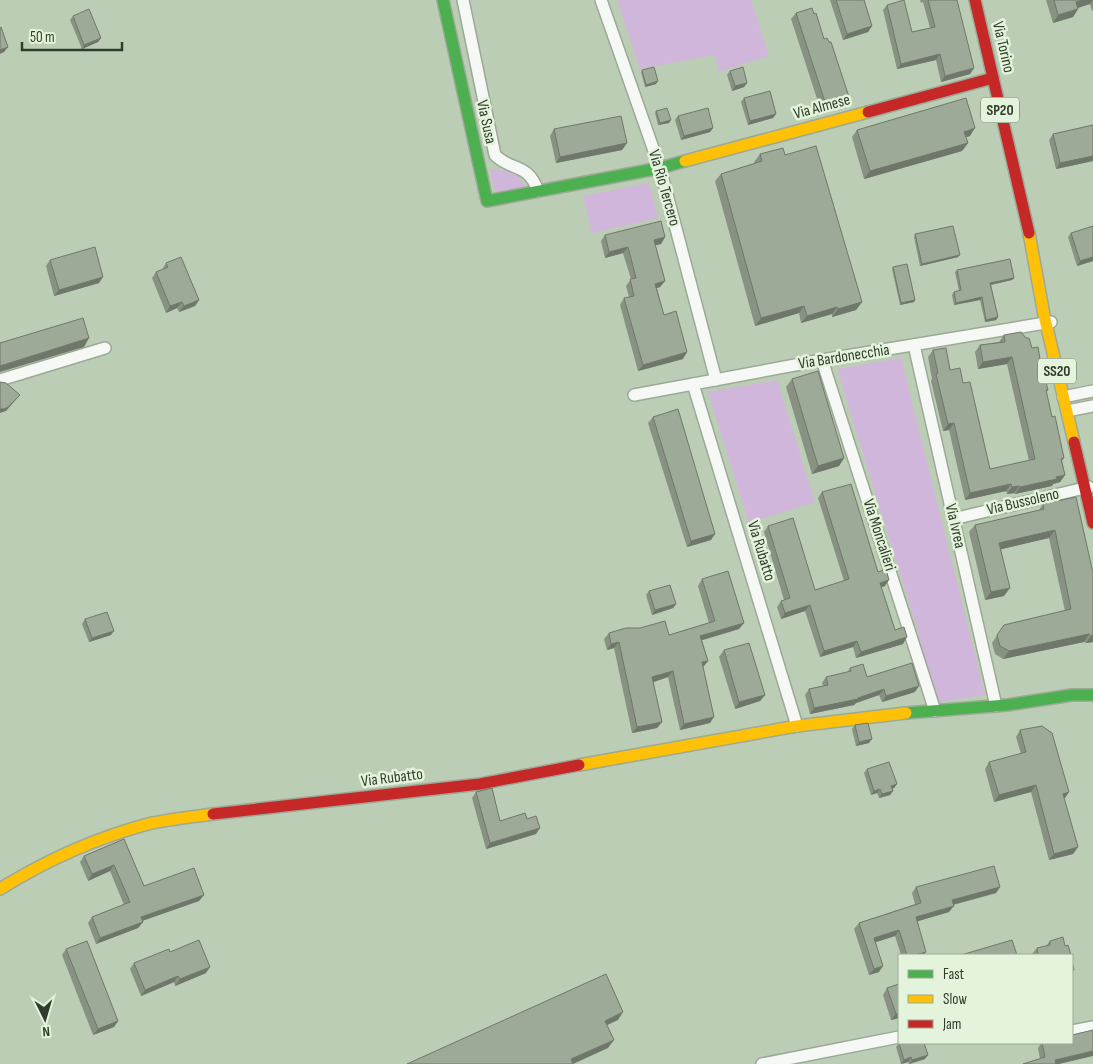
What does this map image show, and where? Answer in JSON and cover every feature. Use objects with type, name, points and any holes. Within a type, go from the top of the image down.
[{"type":"street","name":"Via Susa","points":[[443,0],[487,201],[660,168]]},
{"type":"street","name":"Via Susa","points":[[462,0],[495,155],[525,171],[535,182],[538,191]]},
{"type":"street","name":"Via Rio Tercero","points":[[601,0],[660,168],[716,380]]},
{"type":"street","name":"Via Torino","points":[[975,0],[1026,219]]},
{"type":"street","name":"Via Almese","points":[[660,168],[993,78]]},
{"type":"street","name":"SS20","points":[[1026,219],[1089,487],[1093,523]]},
{"type":"street","name":"Via Bardonecchia","points":[[634,395],[822,360],[1050,322]]},
{"type":"street","name":"Via Ivrea","points":[[914,345],[996,706]]},
{"type":"street","points":[[0,380],[104,348]]},
{"type":"street","name":"Via Moncalieri","points":[[822,360],[935,711]]},
{"type":"street","name":"Via Rubatto","points":[[693,384],[797,726]]},
{"type":"street","points":[[1068,396],[1093,391]]},
{"type":"street","points":[[1071,410],[1093,406]]},
{"type":"street","name":"Via Bussoleno","points":[[953,519],[1089,487]]},
{"type":"street","points":[[1072,695],[1093,685]]},
{"type":"street","points":[[1072,695],[1093,695]]},
{"type":"street","name":"Via Rubatto","points":[[0,889],[33,870],[108,837],[149,824],[197,816],[480,784],[797,726],[885,715],[996,706],[1072,695]]},
{"type":"street","points":[[1073,1031],[1093,1027]]},
{"type":"street","points":[[762,1064],[898,1037]]},
{"type":"shaded area","points":[[617,0],[751,0],[769,56],[719,72],[714,55],[640,69]]},
{"type":"shaded area","points":[[496,169],[516,174],[526,187],[495,193],[490,170]]},
{"type":"shaded area","points":[[649,183],[658,218],[592,233],[583,196]]},
{"type":"shaded area","points":[[901,358],[985,695],[937,702],[915,622],[837,369]]},
{"type":"shaded area","points":[[777,380],[815,502],[749,523],[708,392]]},
{"type":"building","points":[[836,0],[864,0],[872,26],[847,34]]},
{"type":"building","points":[[904,0],[912,32],[935,27],[928,0],[957,0],[974,68],[945,76],[940,54],[901,64],[887,5]]},
{"type":"building","points":[[1054,0],[1083,0],[1076,2],[1078,9],[1058,15]]},
{"type":"building","points":[[812,8],[814,14],[816,13],[824,39],[827,38],[831,42],[850,100],[827,108],[796,13]]},
{"type":"building","points":[[89,9],[101,38],[84,45],[73,16]]},
{"type":"building","points":[[0,28],[8,47],[0,50]]},
{"type":"building","points":[[654,67],[658,81],[646,85],[642,70]]},
{"type":"building","points":[[743,67],[747,83],[735,86],[730,71]]},
{"type":"building","points":[[770,91],[776,114],[750,121],[744,98]]},
{"type":"building","points":[[966,98],[975,128],[964,132],[968,143],[870,171],[857,130]]},
{"type":"building","points":[[667,108],[671,120],[660,123],[656,111]]},
{"type":"building","points":[[708,108],[713,128],[684,136],[678,116]]},
{"type":"building","points":[[621,116],[627,143],[560,157],[554,129]]},
{"type":"building","points":[[1093,125],[1093,156],[1060,163],[1053,134]]},
{"type":"building","points":[[816,146],[862,302],[807,316],[804,306],[761,318],[721,174],[762,161],[760,154],[783,148],[785,155]]},
{"type":"building","points":[[661,221],[665,237],[654,240],[665,281],[655,284],[664,315],[676,311],[687,352],[643,365],[624,298],[634,296],[630,279],[636,278],[628,247],[609,252],[605,235]]},
{"type":"building","points":[[953,226],[960,255],[922,264],[915,234]]},
{"type":"building","points":[[1093,226],[1093,257],[1080,261],[1071,233]]},
{"type":"building","points":[[95,247],[103,277],[59,290],[50,260]]},
{"type":"building","points":[[181,257],[199,300],[184,306],[182,302],[170,306],[156,272],[168,267],[166,263]]},
{"type":"building","points":[[1010,259],[1014,278],[990,283],[998,317],[986,320],[982,297],[956,303],[954,292],[961,290],[957,270]]},
{"type":"building","points":[[907,264],[915,300],[901,303],[893,267]]},
{"type":"building","points":[[83,318],[89,338],[0,366],[0,343]]},
{"type":"building","points":[[1021,332],[1026,338],[1029,338],[1032,348],[1038,347],[1052,417],[1055,416],[1064,458],[1061,459],[1065,475],[1056,477],[1057,479],[1020,487],[1012,487],[1011,484],[970,493],[954,423],[948,424],[936,374],[938,373],[933,350],[946,348],[950,370],[960,368],[963,383],[970,382],[990,469],[1035,459],[1012,357],[983,362],[980,345],[1005,342],[1004,335]]},
{"type":"building","points":[[818,371],[844,458],[818,466],[792,379]]},
{"type":"building","points":[[0,382],[6,383],[20,395],[4,409],[0,409]]},
{"type":"building","points":[[678,409],[715,534],[691,541],[653,417]]},
{"type":"building","points":[[851,484],[878,572],[886,569],[889,580],[880,583],[895,630],[904,627],[907,637],[861,652],[857,641],[824,651],[810,605],[785,613],[781,601],[790,598],[768,526],[793,518],[815,590],[849,579],[822,492]]},
{"type":"building","points":[[1076,497],[1093,573],[1093,635],[1089,634],[1009,651],[1000,646],[997,635],[1004,625],[1071,609],[1055,530],[999,543],[1010,588],[991,592],[975,525],[1044,509],[1043,504]]},
{"type":"building","points":[[728,571],[744,623],[700,636],[708,661],[702,662],[714,717],[684,724],[673,671],[652,677],[662,722],[637,727],[619,642],[611,644],[609,633],[626,628],[640,628],[665,621],[669,635],[715,621],[702,579]]},
{"type":"building","points":[[670,585],[676,604],[655,610],[649,591]]},
{"type":"building","points":[[107,612],[114,631],[92,638],[85,619]]},
{"type":"building","points":[[749,643],[765,695],[739,702],[724,650]]},
{"type":"building","points":[[912,663],[919,686],[886,696],[884,689],[858,699],[814,708],[809,689],[828,685],[826,677],[851,671],[850,668],[863,664],[867,677]]},
{"type":"building","points":[[868,723],[872,739],[859,742],[855,725]]},
{"type":"building","points":[[1042,726],[1052,733],[1069,792],[1063,794],[1078,847],[1054,854],[1036,785],[999,795],[989,762],[1026,752],[1020,730]]},
{"type":"building","points":[[889,762],[897,784],[891,786],[893,791],[882,794],[880,789],[874,791],[867,769]]},
{"type":"building","points":[[492,788],[500,821],[525,813],[527,819],[536,816],[540,828],[490,843],[476,792]]},
{"type":"building","points":[[124,839],[144,886],[194,868],[204,895],[141,917],[143,922],[100,938],[92,917],[130,902],[114,865],[92,874],[84,856]]},
{"type":"building","points":[[994,866],[1000,887],[952,900],[954,906],[916,917],[926,952],[907,954],[899,930],[874,938],[883,966],[874,969],[859,923],[921,903],[916,887]]},
{"type":"building","points":[[1063,937],[1065,946],[1068,945],[1071,954],[1038,954],[1037,948],[1050,945],[1050,941]]},
{"type":"building","points":[[199,940],[210,967],[180,979],[178,976],[145,990],[134,963],[169,949],[170,952]]},
{"type":"building","points":[[1012,940],[1017,954],[964,954]]},
{"type":"building","points":[[87,941],[118,1021],[98,1029],[66,949]]},
{"type":"building","points":[[606,974],[623,1012],[605,1021],[614,1040],[571,1059],[573,1064],[407,1064]]},
{"type":"building","points":[[898,984],[898,1013],[896,1014],[887,988]]},
{"type":"building","points":[[1093,1030],[1093,1051],[1055,1060],[1056,1064],[1023,1064],[1045,1057],[1042,1044],[1073,1044],[1073,1035]]},
{"type":"building","points":[[899,1044],[924,1044],[928,1055],[912,1060],[911,1057],[904,1060]]},
{"type":"traffic: fast","points":[[443,0],[487,201],[660,168],[685,161]]},
{"type":"traffic: fast","points":[[906,713],[1007,705],[1072,695],[1093,695]]},
{"type":"traffic: slow","points":[[685,161],[868,112]]},
{"type":"traffic: slow","points":[[1029,233],[1044,315],[1074,442]]},
{"type":"traffic: slow","points":[[579,765],[797,726],[906,713]]},
{"type":"traffic: slow","points":[[0,889],[53,860],[109,836],[156,822],[213,814]]},
{"type":"traffic: jam","points":[[975,0],[1029,233]]},
{"type":"traffic: jam","points":[[868,112],[993,78]]},
{"type":"traffic: jam","points":[[1074,442],[1093,523]]},
{"type":"traffic: jam","points":[[213,814],[480,784],[579,765]]}]
